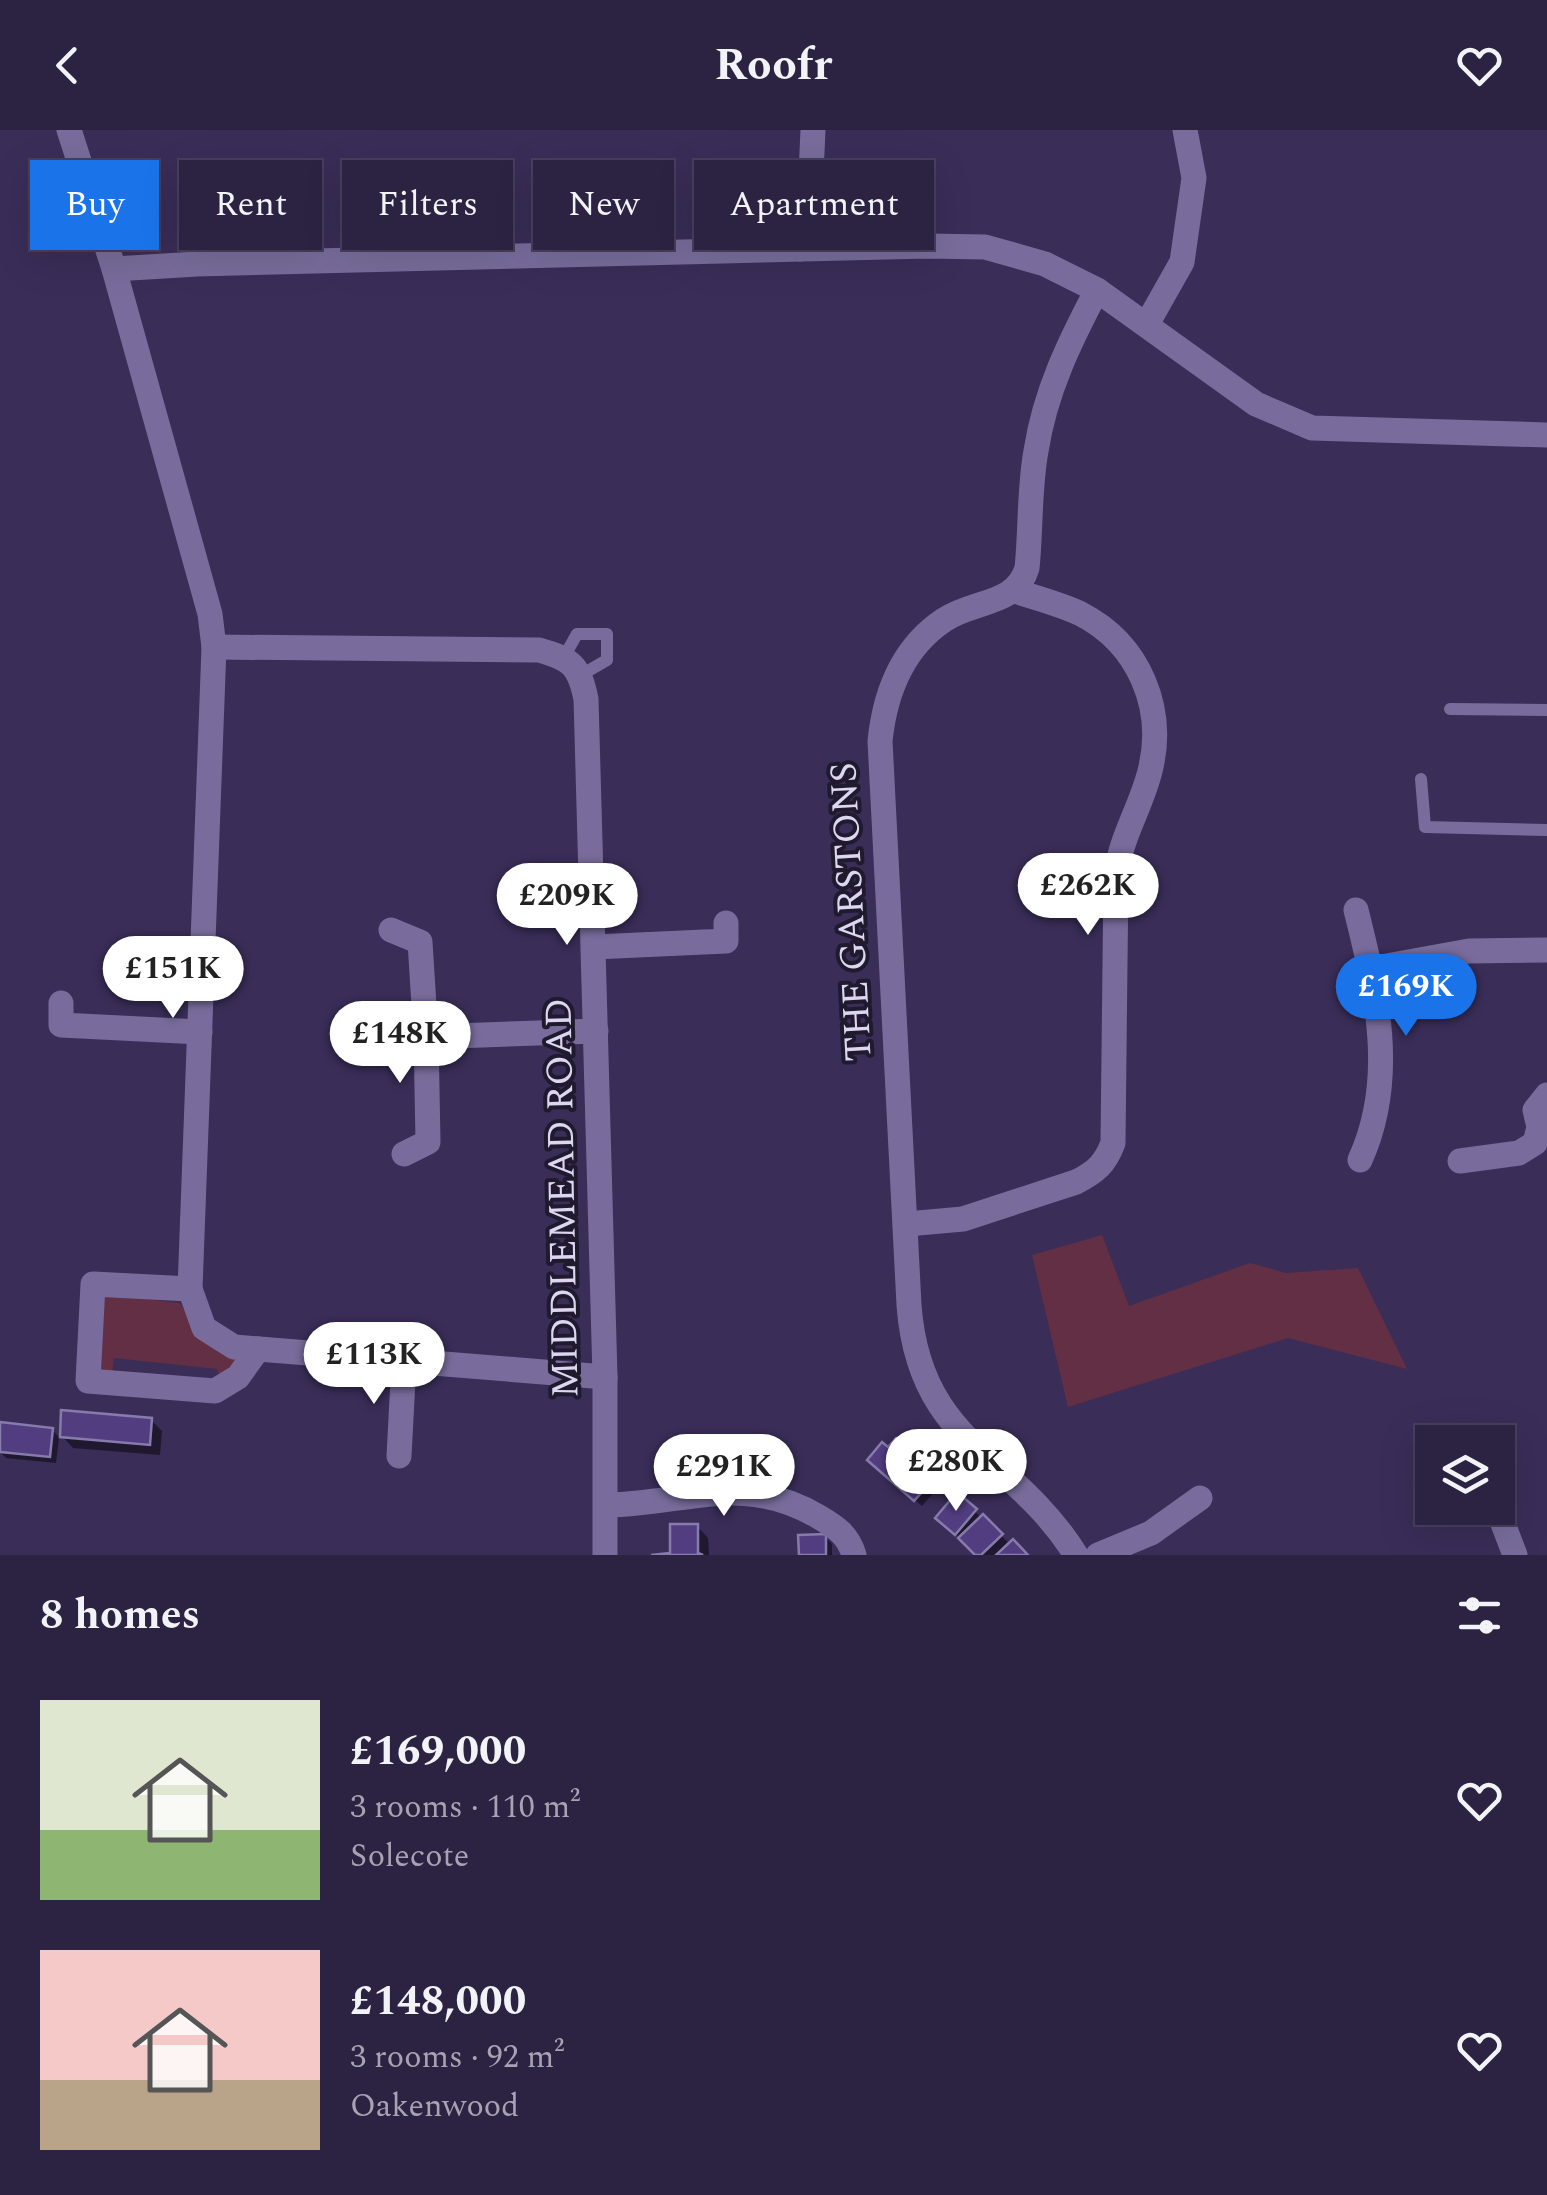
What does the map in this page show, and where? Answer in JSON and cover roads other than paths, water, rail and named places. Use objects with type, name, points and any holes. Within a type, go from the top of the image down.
[{"type":"street","points":[[70,130],[114,269],[210,614],[214,647],[190,1289],[204,1328],[234,1346],[258,1349],[605,1376]]},
{"type":"street","points":[[812,160],[813,130]]},
{"type":"street","points":[[1147,324],[1182,262],[1194,178],[1184,130]]},
{"type":"street","points":[[934,248],[986,247],[1045,264],[1097,290],[1256,404],[1312,428],[1547,435]]},
{"type":"street","points":[[114,269],[760,250]]},
{"type":"street","points":[[908,1224],[963,1220],[1076,1182],[1094,1174],[1106,1161],[1113,1143],[1116,874],[1123,837],[1149,776],[1155,722],[1140,669],[1124,648],[1081,614],[1015,591],[1027,568],[1035,454],[1043,414],[1055,375],[1097,290]]},
{"type":"street","name":"THE GARSTONS","points":[[1015,591],[945,619],[922,637],[904,660],[883,714],[880,741],[912,1339],[927,1384],[958,1431],[1025,1494],[1076,1555]]},
{"type":"street","name":"MIDDLEMEAD ROAD","points":[[214,647],[538,650],[572,666],[586,699],[605,1376],[606,1555]]},
{"type":"street","points":[[1356,910],[1370,969],[1382,1081],[1373,1132],[1360,1160]]},
{"type":"street","points":[[594,947],[726,941],[726,923]]},
{"type":"street","points":[[391,930],[420,942],[426,1037],[428,1142],[404,1154]]},
{"type":"street","points":[[1370,969],[1470,951],[1547,950]]},
{"type":"street","points":[[62,1003],[60,1024],[200,1032]]},
{"type":"street","points":[[426,1037],[596,1031]]},
{"type":"street","points":[[1460,1161],[1519,1154],[1536,1144],[1539,1128],[1535,1110],[1547,1095]]},
{"type":"street","points":[[190,1289],[93,1284],[88,1380],[215,1391],[238,1377],[258,1349]]},
{"type":"street","points":[[399,1456],[404,1361]]},
{"type":"street","points":[[606,1505],[706,1492],[764,1496],[801,1507],[839,1530],[851,1542],[854,1555]]},
{"type":"street","points":[[1098,1555],[1151,1533],[1200,1498]]},
{"type":"street","points":[[1504,1525],[1515,1555]]},
{"type":"lane","points":[[1450,709],[1547,710]]},
{"type":"lane","points":[[1422,780],[1425,827],[1547,830]]}]
